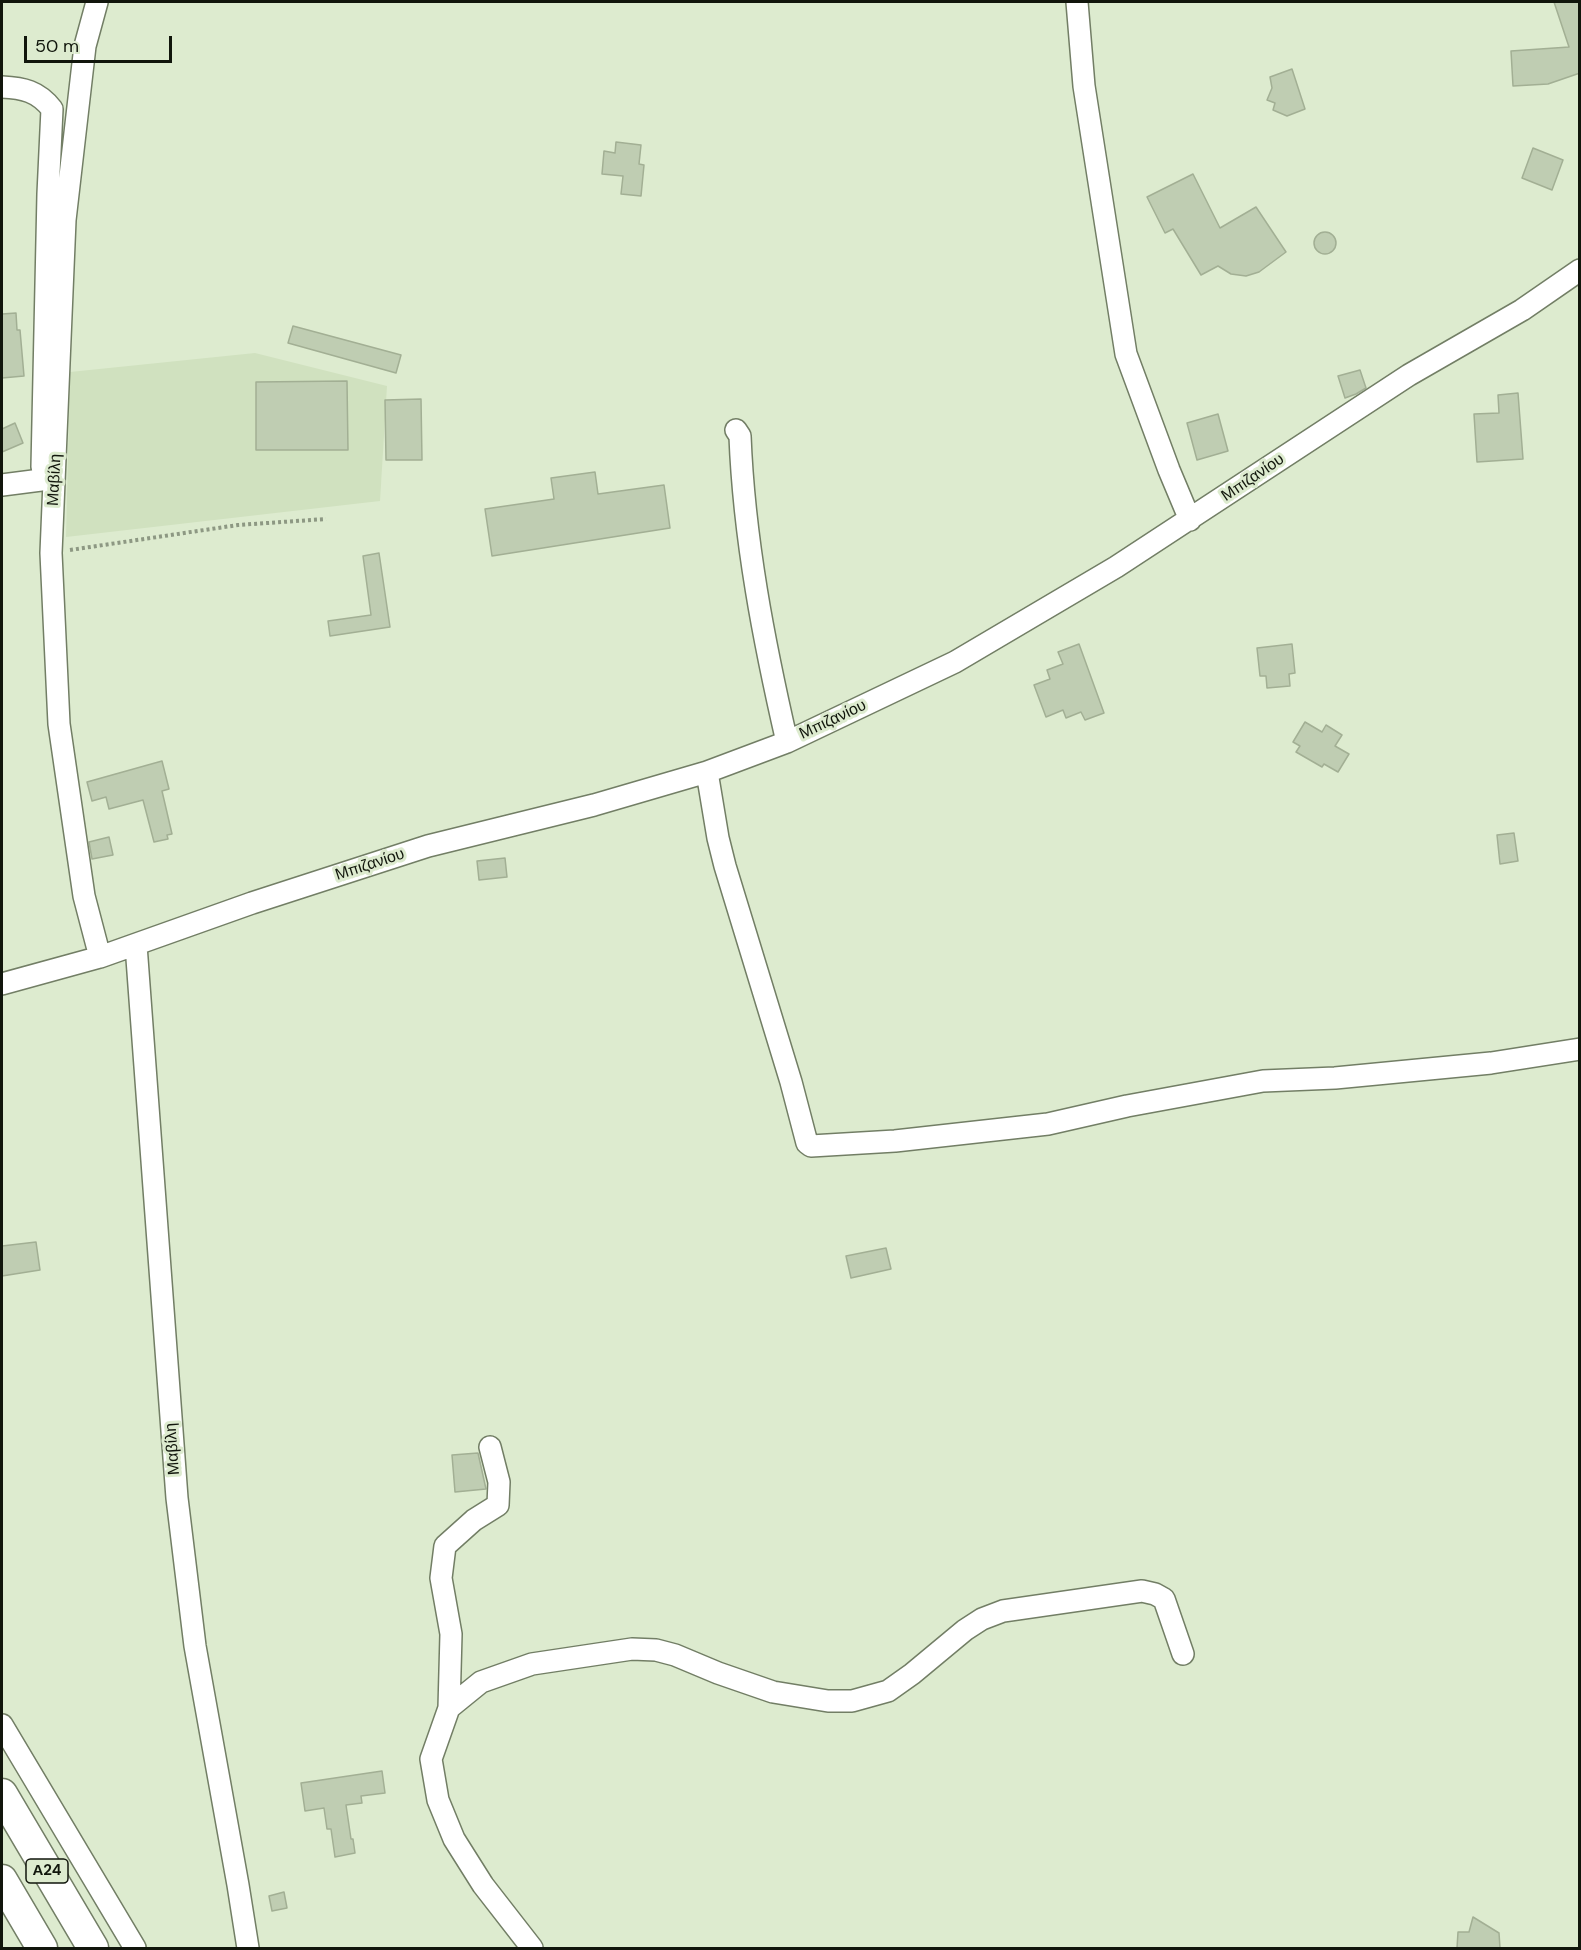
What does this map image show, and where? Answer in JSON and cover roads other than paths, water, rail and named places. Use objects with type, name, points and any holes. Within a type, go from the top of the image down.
[{"type":"highway","name":"Α24","points":[[2,1794],[93,1948]]},
{"type":"highway","name":"Α24","points":[[2,1880],[42,1948]]},
{"type":"street","name":"Μαβίλη","points":[[97,2],[85,46],[65,220],[51,552],[59,724],[84,896],[100,957]]},
{"type":"street","points":[[1077,2],[1084,86],[1126,354],[1190,520]]},
{"type":"street","points":[[2,87],[24,89],[43,99],[51,110],[41,480],[42,498],[52,523]]},
{"type":"street","name":"Μπιζανίου","points":[[2,984],[100,957],[252,903],[428,846],[594,805],[707,772],[787,742],[955,662],[1116,567],[1409,375],[1522,309],[1580,270]]},
{"type":"street","points":[[736,430],[740,436],[742,488],[753,564],[787,742]]},
{"type":"street","points":[[2,485],[41,480]]},
{"type":"street","points":[[707,772],[725,866],[791,1082],[807,1143],[811,1146],[895,1142],[1036,1125],[1263,1081],[1335,1078],[1491,1063],[1580,1049]]},
{"type":"street","name":"Μαβίλη","points":[[136,945],[177,1498],[195,1646],[248,1948]]},
{"type":"street","points":[[490,1448],[500,1482],[498,1505],[474,1520],[445,1546],[441,1578],[451,1634],[449,1708],[431,1759],[438,1800],[454,1839],[477,1876],[532,1948]]},
{"type":"street","points":[[449,1708],[481,1682],[532,1664],[632,1649],[656,1650],[675,1655],[773,1692],[828,1701],[852,1701],[888,1692],[965,1630],[1003,1611],[1142,1591],[1164,1599],[1183,1654]]},
{"type":"street","points":[[2,1725],[135,1948]]}]
